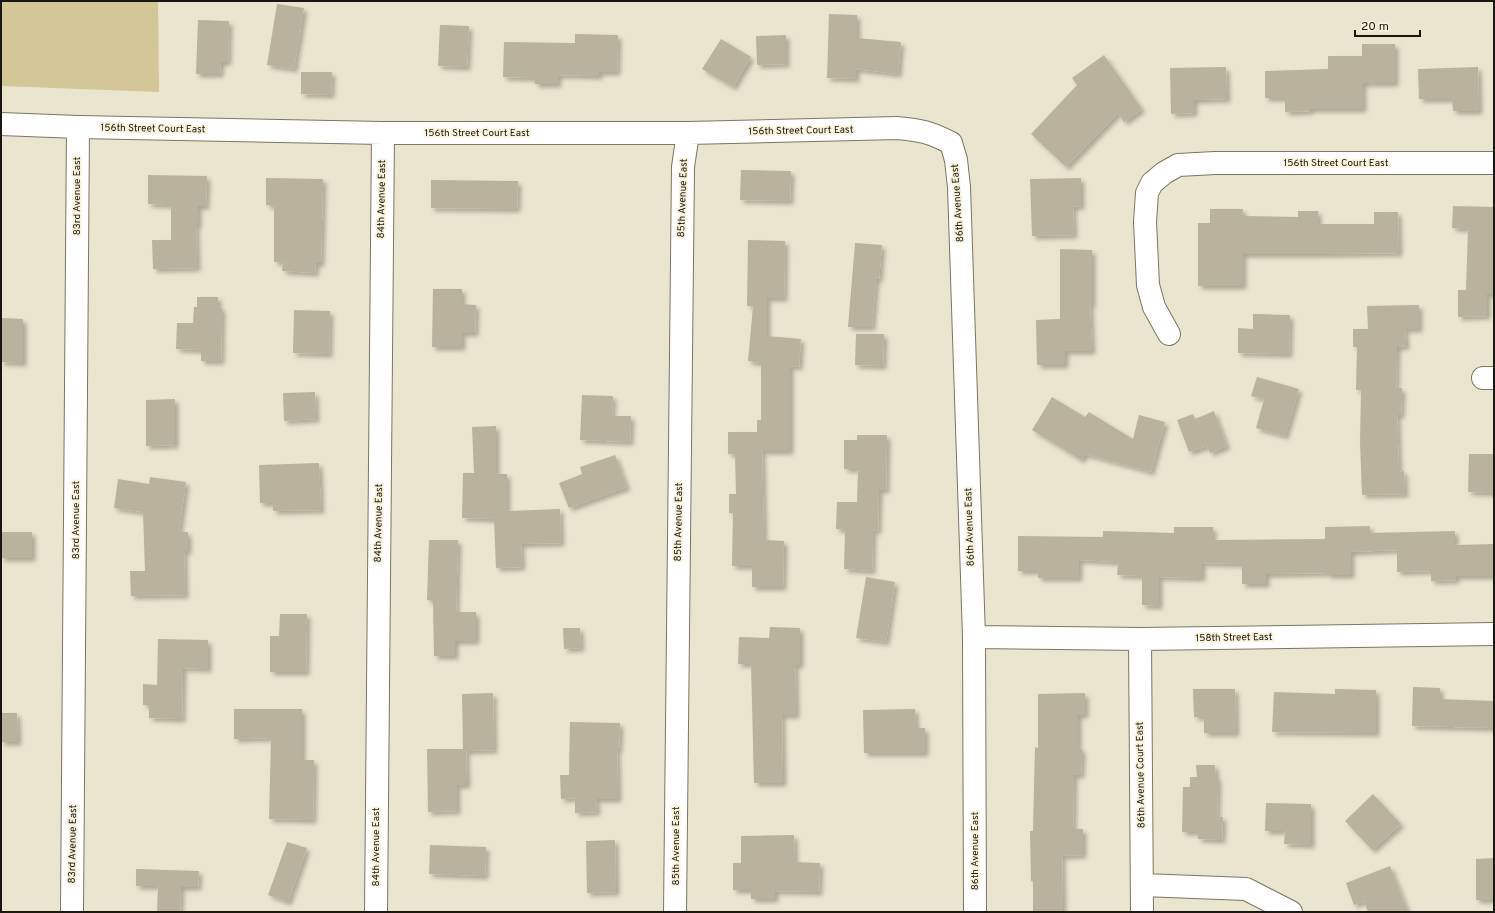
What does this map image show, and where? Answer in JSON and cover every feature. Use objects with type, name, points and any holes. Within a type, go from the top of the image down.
[{"type":"street","name":"156th Street Court East","points":[[1,124],[383,133],[688,133],[897,128],[933,134],[951,143]]},
{"type":"street","name":"83rd Avenue East","points":[[72,912],[78,127]]},
{"type":"street","name":"84th Avenue East","points":[[376,912],[383,133]]},
{"type":"street","name":"85th Avenue East","points":[[676,912],[682,167],[688,133]]},
{"type":"street","name":"86th Avenue East","points":[[951,143],[956,160],[959,187],[974,637],[975,912]]},
{"type":"street","name":"156th Street Court East","points":[[1169,334],[1154,307],[1148,285],[1145,222],[1147,193],[1152,183],[1164,173],[1178,165],[1215,163],[1494,163]]},
{"type":"street","name":"158th Street East","points":[[974,637],[1140,639],[1494,634]]},
{"type":"street","name":"86th Avenue Court East","points":[[1140,639],[1142,912]]},
{"type":"street","points":[[1143,885],[1246,889],[1291,912]]},
{"type":"shaded area","points":[[1,1],[158,1],[159,92],[1,86]]},
{"type":"building","points":[[277,4],[304,8],[294,69],[267,65]]},
{"type":"building","points":[[829,14],[857,15],[857,38],[901,42],[898,74],[856,69],[856,79],[827,78]]},
{"type":"building","points":[[198,20],[229,21],[228,62],[221,62],[220,74],[196,74]]},
{"type":"building","points":[[440,25],[469,26],[467,67],[438,66]]},
{"type":"building","points":[[575,34],[618,35],[617,72],[599,72],[599,76],[558,75],[558,84],[535,84],[535,78],[503,77],[504,42],[575,43]]},
{"type":"building","points":[[786,35],[786,64],[757,65],[756,36]]},
{"type":"building","points":[[721,39],[751,57],[733,87],[702,69]]},
{"type":"building","points":[[1362,44],[1395,44],[1395,83],[1363,83],[1363,109],[1310,109],[1310,111],[1285,112],[1285,98],[1265,98],[1265,71],[1328,69],[1328,56],[1362,56]]},
{"type":"building","points":[[1104,55],[1142,109],[1124,122],[1118,113],[1066,167],[1031,134],[1077,85],[1072,78]]},
{"type":"building","points":[[1226,67],[1227,99],[1194,100],[1194,113],[1171,114],[1170,68]]},
{"type":"building","points":[[1478,67],[1479,111],[1453,111],[1452,99],[1419,99],[1418,69]]},
{"type":"building","points":[[301,72],[332,72],[331,95],[301,94]]},
{"type":"building","points":[[741,170],[791,171],[790,201],[740,200]]},
{"type":"building","points":[[148,175],[207,176],[206,206],[198,206],[198,225],[196,225],[197,268],[153,269],[152,240],[171,240],[171,205],[148,204]]},
{"type":"building","points":[[266,178],[323,179],[321,263],[316,263],[315,273],[282,271],[283,262],[274,262],[274,205],[266,205]]},
{"type":"building","points":[[1081,178],[1081,206],[1073,207],[1074,235],[1032,236],[1030,179]]},
{"type":"building","points":[[431,180],[518,181],[517,209],[431,208]]},
{"type":"building","points":[[1453,206],[1494,207],[1494,294],[1487,294],[1487,316],[1458,317],[1458,290],[1466,290],[1468,229],[1452,228]]},
{"type":"building","points":[[1210,209],[1243,209],[1243,216],[1298,217],[1298,211],[1318,211],[1318,224],[1374,224],[1374,212],[1398,212],[1399,253],[1243,254],[1243,286],[1198,286],[1198,223],[1210,223]]},
{"type":"building","points":[[748,240],[785,241],[784,298],[767,298],[767,336],[801,339],[799,367],[790,366],[790,451],[762,451],[764,540],[784,541],[783,587],[752,587],[752,566],[732,566],[733,513],[729,513],[729,494],[736,494],[735,454],[728,454],[728,432],[757,432],[757,420],[761,420],[761,363],[748,361],[753,306],[747,306]]},
{"type":"building","points":[[855,243],[882,245],[879,279],[876,278],[872,327],[848,327]]},
{"type":"building","points":[[1060,249],[1092,250],[1092,305],[1090,305],[1092,351],[1065,351],[1065,365],[1037,365],[1036,320],[1060,319]]},
{"type":"building","points":[[433,289],[462,289],[462,304],[476,305],[475,333],[462,333],[462,347],[432,347]]},
{"type":"building","points":[[197,297],[218,297],[218,307],[222,308],[221,361],[201,361],[201,350],[176,349],[177,323],[193,323],[194,307],[197,307]]},
{"type":"building","points":[[1419,305],[1419,329],[1405,329],[1406,346],[1397,347],[1396,388],[1402,388],[1401,415],[1397,415],[1399,472],[1404,471],[1405,494],[1362,495],[1360,442],[1361,390],[1356,390],[1357,347],[1353,347],[1353,329],[1368,329],[1367,306]]},
{"type":"building","points":[[294,310],[330,311],[329,354],[293,353]]},
{"type":"building","points":[[1253,314],[1290,315],[1289,354],[1238,353],[1238,328],[1253,329]]},
{"type":"building","points":[[1,318],[23,319],[23,363],[1,362]]},
{"type":"building","points":[[856,334],[884,334],[883,366],[855,365]]},
{"type":"building","points":[[1257,377],[1299,389],[1285,436],[1256,428],[1264,399],[1251,396]]},
{"type":"building","points":[[315,392],[316,419],[284,421],[283,393]]},
{"type":"building","points":[[582,395],[613,396],[612,416],[631,416],[630,442],[580,440]]},
{"type":"building","points":[[1052,397],[1085,417],[1089,412],[1133,439],[1139,415],[1165,422],[1151,472],[1085,454],[1081,460],[1032,430]]},
{"type":"building","points":[[175,399],[175,445],[146,446],[146,400]]},
{"type":"building","points":[[1214,411],[1227,446],[1210,453],[1207,446],[1189,452],[1177,420],[1193,414],[1195,419]]},
{"type":"building","points":[[496,426],[496,474],[507,474],[507,511],[560,509],[561,543],[521,544],[522,567],[496,568],[494,519],[462,518],[463,473],[474,473],[472,427]]},
{"type":"building","points":[[857,435],[887,435],[886,490],[879,490],[878,531],[873,530],[872,571],[844,569],[845,530],[836,529],[837,502],[857,502],[858,469],[844,469],[844,440],[857,440]]},
{"type":"building","points":[[1469,454],[1494,454],[1494,493],[1468,492]]},
{"type":"building","points":[[615,455],[627,487],[569,508],[559,483],[582,474],[580,467]]},
{"type":"building","points":[[319,463],[321,510],[273,511],[273,503],[260,503],[259,465]]},
{"type":"building","points":[[150,477],[186,482],[179,532],[188,532],[188,551],[184,551],[185,595],[131,596],[130,571],[145,571],[143,512],[114,508],[118,479],[149,484]]},
{"type":"building","points":[[1370,526],[1370,533],[1455,531],[1455,545],[1494,544],[1494,576],[1456,576],[1456,580],[1431,581],[1431,571],[1397,572],[1397,550],[1351,552],[1351,575],[1327,575],[1327,573],[1266,574],[1266,584],[1242,584],[1242,564],[1202,563],[1202,578],[1159,577],[1159,606],[1142,605],[1142,576],[1117,575],[1118,562],[1079,560],[1079,578],[1038,578],[1038,571],[1018,571],[1018,536],[1103,537],[1103,531],[1174,533],[1174,527],[1213,527],[1213,540],[1325,539],[1325,527]]},
{"type":"building","points":[[1,532],[32,532],[32,558],[1,558]]},
{"type":"building","points":[[429,540],[458,540],[456,612],[476,612],[476,641],[455,641],[455,656],[434,656],[433,601],[427,600]]},
{"type":"building","points":[[866,577],[895,582],[886,642],[856,638]]},
{"type":"building","points":[[280,614],[307,614],[306,672],[270,672],[270,636],[279,636]]},
{"type":"building","points":[[770,627],[800,628],[800,665],[795,665],[796,715],[782,715],[783,783],[754,783],[751,664],[738,664],[739,637],[769,638]]},
{"type":"building","points":[[563,628],[580,628],[581,648],[564,649]]},
{"type":"building","points":[[158,639],[208,640],[208,669],[183,668],[182,719],[149,718],[149,705],[143,705],[143,684],[157,685]]},
{"type":"building","points":[[1413,687],[1440,688],[1440,699],[1494,701],[1494,728],[1412,726]]},
{"type":"building","points":[[1193,689],[1235,689],[1236,733],[1204,733],[1204,717],[1194,717]]},
{"type":"building","points":[[1335,689],[1376,690],[1376,733],[1272,732],[1274,692],[1335,694]]},
{"type":"building","points":[[493,693],[494,750],[466,751],[467,785],[457,785],[457,811],[428,812],[427,749],[463,749],[462,694]]},
{"type":"building","points":[[1085,693],[1085,715],[1078,715],[1078,748],[1082,749],[1081,775],[1074,775],[1073,829],[1083,829],[1083,855],[1062,856],[1063,912],[1033,912],[1030,831],[1033,831],[1035,747],[1038,748],[1038,694]]},
{"type":"building","points":[[234,709],[302,709],[302,760],[314,760],[313,820],[269,819],[271,738],[234,739]]},
{"type":"building","points":[[915,709],[916,728],[925,728],[925,753],[864,753],[863,710]]},
{"type":"building","points":[[1,713],[17,713],[18,742],[1,742]]},
{"type":"building","points":[[570,722],[620,723],[619,749],[617,749],[618,799],[596,799],[597,812],[575,813],[575,798],[561,799],[560,775],[569,775]]},
{"type":"building","points":[[1196,765],[1215,765],[1216,778],[1218,778],[1217,817],[1223,817],[1222,840],[1198,839],[1198,832],[1182,832],[1183,787],[1190,787],[1190,777],[1197,777]]},
{"type":"building","points":[[1373,794],[1401,824],[1372,850],[1345,821]]},
{"type":"building","points":[[1266,803],[1311,804],[1311,845],[1284,844],[1285,831],[1265,831]]},
{"type":"building","points":[[794,835],[795,862],[820,863],[819,892],[775,891],[775,899],[751,899],[751,890],[733,890],[733,863],[741,863],[741,836]]},
{"type":"building","points":[[615,840],[616,892],[587,893],[586,841]]},
{"type":"building","points":[[287,842],[307,848],[288,902],[268,895]]},
{"type":"building","points":[[430,845],[486,847],[485,876],[429,874]]},
{"type":"building","points":[[1494,858],[1494,900],[1476,900],[1476,859]]},
{"type":"building","points":[[1390,866],[1408,912],[1368,912],[1364,901],[1354,905],[1346,883]]},
{"type":"building","points":[[136,869],[199,871],[198,887],[181,887],[180,912],[157,912],[158,886],[136,886]]}]
